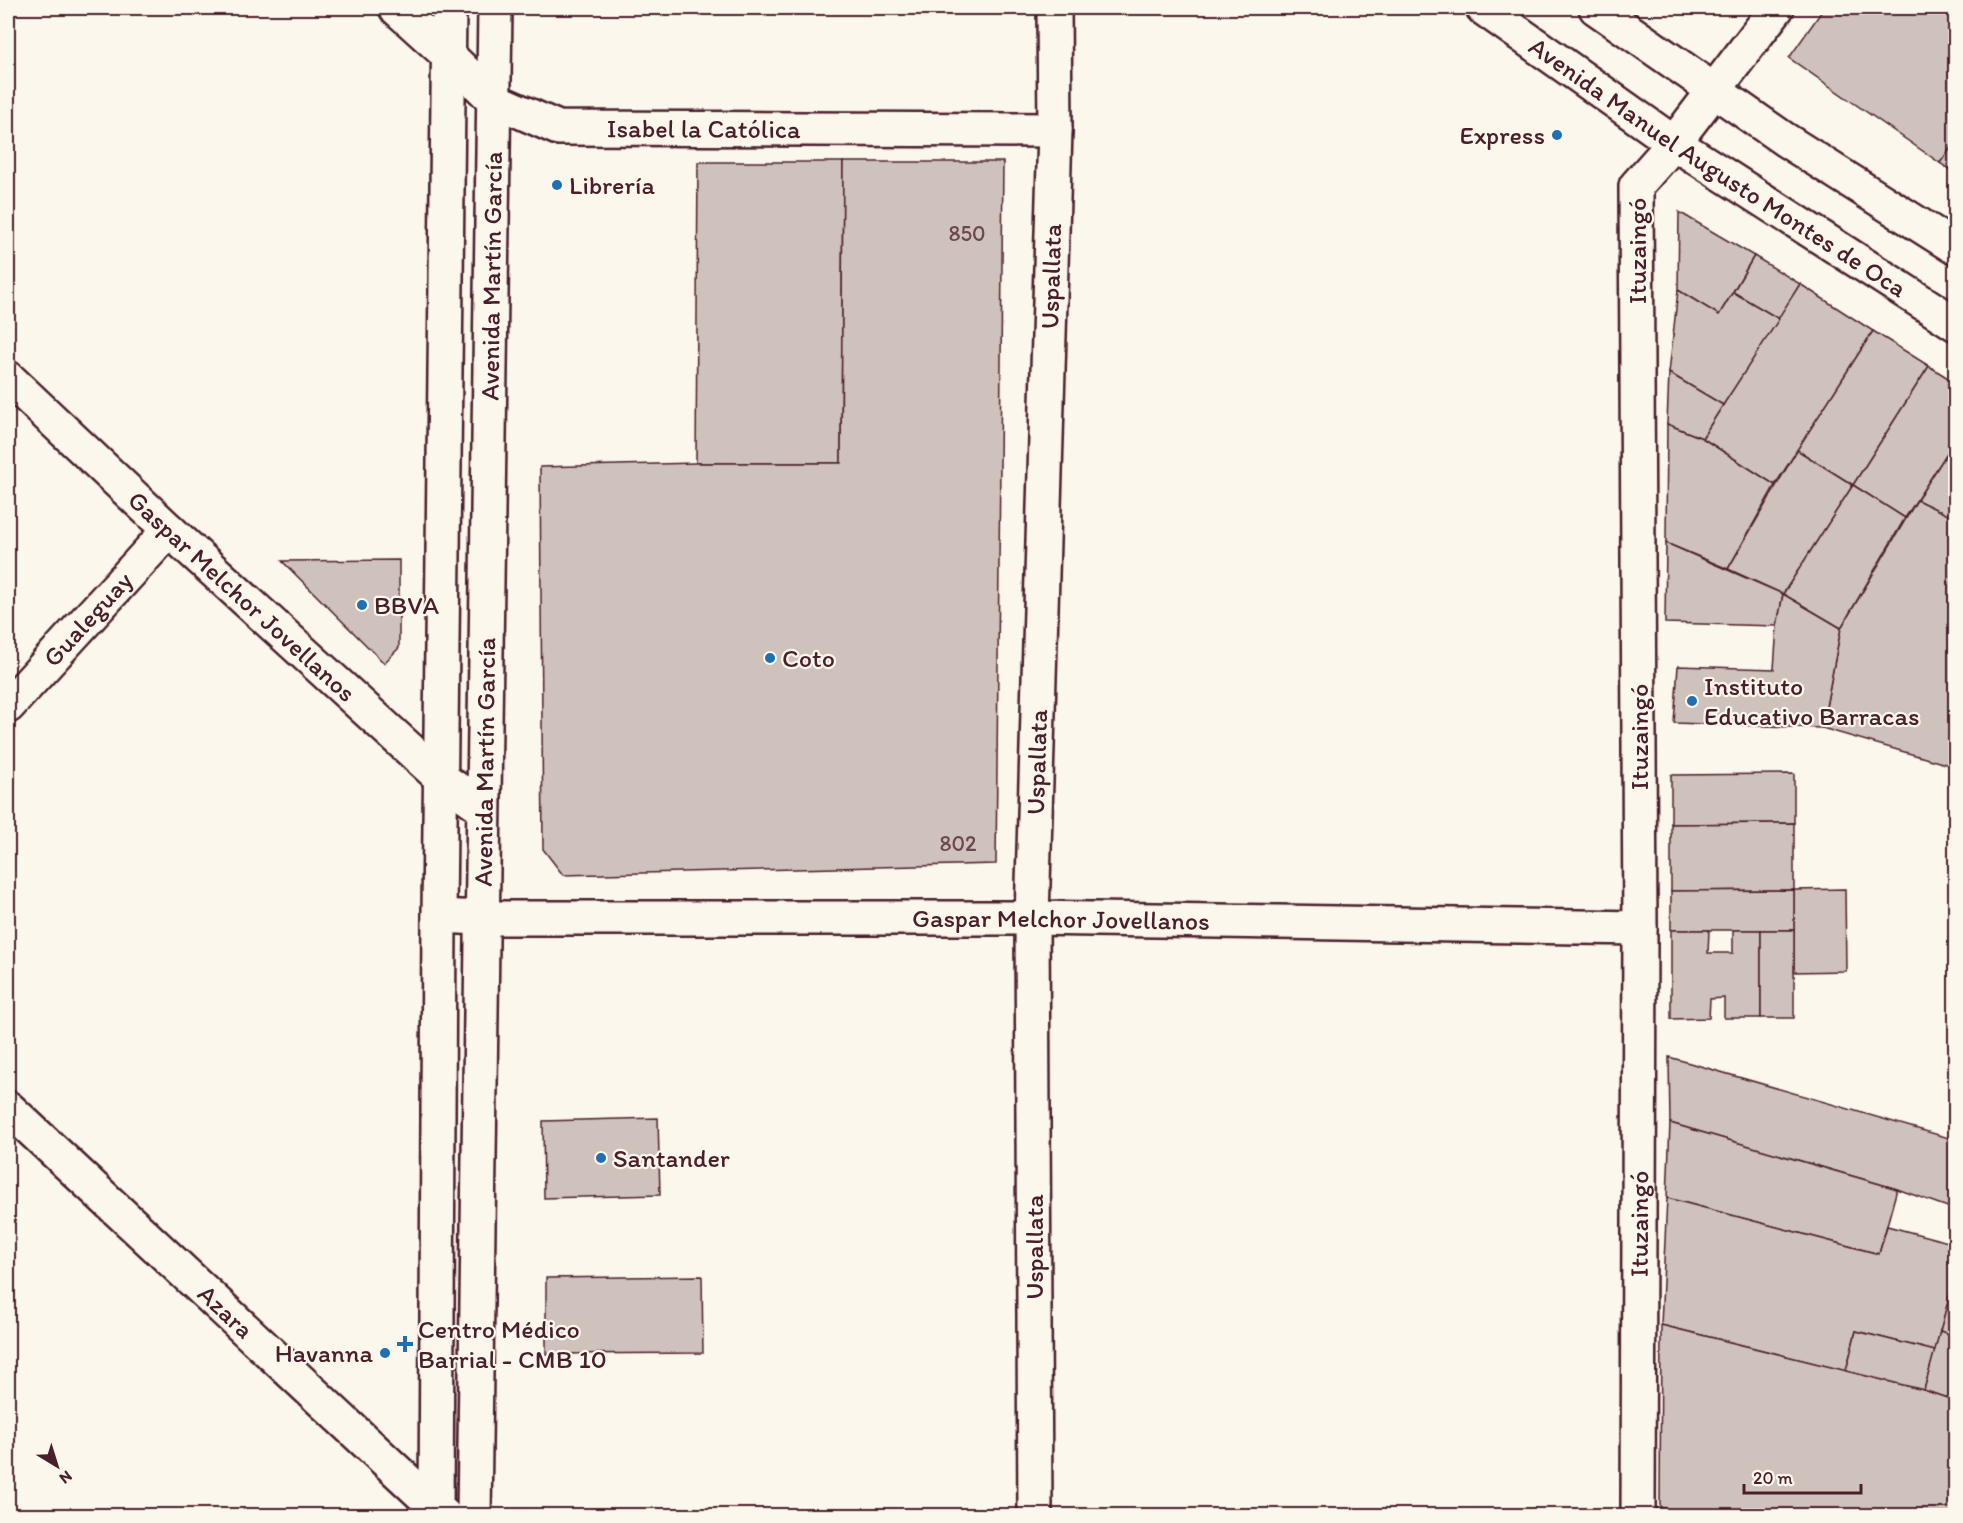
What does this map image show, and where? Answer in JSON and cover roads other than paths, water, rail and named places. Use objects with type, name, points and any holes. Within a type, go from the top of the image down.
[{"type":"street","name":"Isabel la Católica","points":[[396,8],[494,100],[558,128],[1055,130]]},
{"type":"street","name":"Avenida Martín García","points":[[439,1513],[439,916],[449,8]]},
{"type":"street","name":"Avenida Martín García","points":[[474,1515],[482,807],[495,8]]},
{"type":"street","name":"Uspallata","points":[[1035,1515],[1032,918],[1055,130],[1053,8]]},
{"type":"street","name":"Avenida Manuel Augusto Montes de Oca","points":[[1483,8],[1674,143],[1956,324]]},
{"type":"street","points":[[1596,8],[1784,140],[1956,248]]},
{"type":"street","name":"Ituzaingó","points":[[1638,1515],[1640,928],[1636,186],[1674,143],[1777,8]]},
{"type":"street","name":"Gaspar Melchor Jovellanos","points":[[8,378],[169,530],[441,778],[482,807]]},
{"type":"street","name":"Gualeguay","points":[[8,706],[169,530]]},
{"type":"street","name":"Gaspar Melchor Jovellanos","points":[[439,916],[482,918],[1032,918],[1640,928]]},
{"type":"street","name":"Azara","points":[[8,1108],[439,1513]]},
{"type":"place","name":"Express","points":[[1557,135]]},
{"type":"place","name":"Librería","points":[[557,185]]},
{"type":"place","name":"BBVA","points":[[362,605]]},
{"type":"place","name":"Coto","points":[[770,658]]},
{"type":"place","name":"Instituto Educativo Barracas","points":[[1692,701]]},
{"type":"place","name":"Santander","points":[[601,1158]]},
{"type":"place","name":"Centro Médico Barrial - CMB 10","points":[[405,1344]]},
{"type":"place","name":"Havanna","points":[[385,1353]]}]
